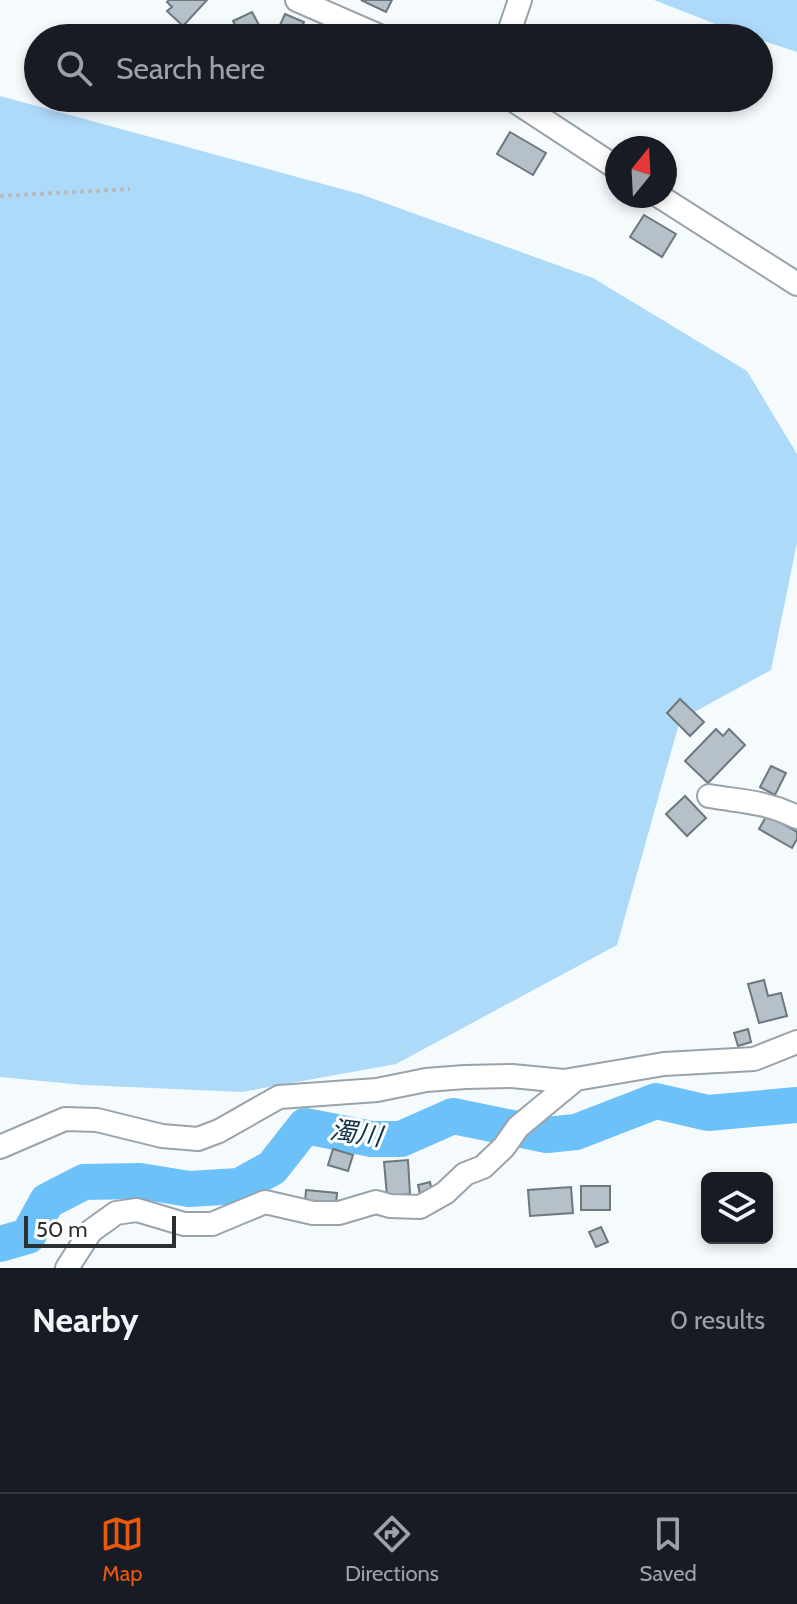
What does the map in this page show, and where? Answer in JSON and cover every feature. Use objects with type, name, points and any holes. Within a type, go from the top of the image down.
[{"type":"street","points":[[297,0],[352,24]]},
{"type":"street","points":[[512,24],[520,0]]},
{"type":"street","points":[[531,112],[605,160]]},
{"type":"street","points":[[677,207],[797,284]]},
{"type":"street","points":[[709,796],[755,801],[775,806],[797,817]]},
{"type":"street","points":[[0,1147],[65,1119],[97,1120],[162,1136],[198,1139],[219,1131],[279,1097],[300,1093],[334,1095],[465,1077],[512,1076],[564,1081],[664,1064],[754,1059],[797,1042]]},
{"type":"street","points":[[67,1268],[91,1231],[116,1213],[137,1210],[184,1224],[212,1224],[265,1202],[313,1213],[339,1213],[376,1202],[420,1207],[445,1193],[465,1174],[483,1167],[504,1147],[518,1127],[576,1079]]},
{"type":"path","points":[[0,196],[130,189]]},
{"type":"shaded area","points":[[654,0],[797,0],[797,52],[773,44],[773,24],[716,24]]},
{"type":"shaded area","points":[[0,96],[24,103],[24,112],[59,112],[360,194],[593,278],[747,371],[797,454],[797,543],[771,670],[680,720],[617,945],[396,1064],[242,1092],[83,1085],[0,1077]]},
{"type":"building","points":[[207,0],[185,24],[167,11],[172,7],[167,2]]},
{"type":"building","points":[[361,0],[392,0],[386,12]]},
{"type":"building","points":[[252,12],[258,24],[235,24],[233,21]]},
{"type":"building","points":[[285,14],[304,22],[303,24],[280,24]]},
{"type":"building","points":[[510,132],[546,153],[533,175],[497,154]]},
{"type":"building","points":[[644,215],[676,234],[662,257],[630,237]]},
{"type":"building","points":[[680,699],[704,722],[690,736],[667,713]]},
{"type":"building","points":[[716,729],[723,736],[729,729],[745,745],[708,783],[685,761]]},
{"type":"building","points":[[771,766],[786,773],[775,795],[760,787]]},
{"type":"building","points":[[685,796],[706,818],[687,836],[666,814]]},
{"type":"building","points":[[767,815],[797,832],[792,848],[759,829]]},
{"type":"building","points":[[764,980],[768,996],[781,993],[787,1016],[759,1023],[748,984]]},
{"type":"building","points":[[748,1029],[751,1042],[738,1046],[734,1033]]},
{"type":"building","points":[[333,1149],[353,1155],[348,1171],[328,1165]]},
{"type":"building","points":[[408,1160],[410,1194],[387,1196],[384,1162]]},
{"type":"building","points":[[430,1182],[432,1192],[420,1194],[418,1185]]},
{"type":"building","points":[[581,1186],[610,1186],[610,1210],[581,1210]]},
{"type":"building","points":[[571,1187],[573,1213],[530,1216],[528,1190]]},
{"type":"building","points":[[306,1190],[337,1193],[336,1205],[305,1202]]},
{"type":"building","points":[[601,1227],[608,1242],[596,1247],[589,1232]]},
{"type":"waterway","name":"濁川","points":[[0,1244],[28,1236],[47,1201],[84,1182],[140,1181],[189,1189],[239,1186],[272,1168],[305,1126],[372,1139],[401,1139],[453,1116],[547,1135],[576,1132],[656,1101],[708,1113],[797,1105]]}]
